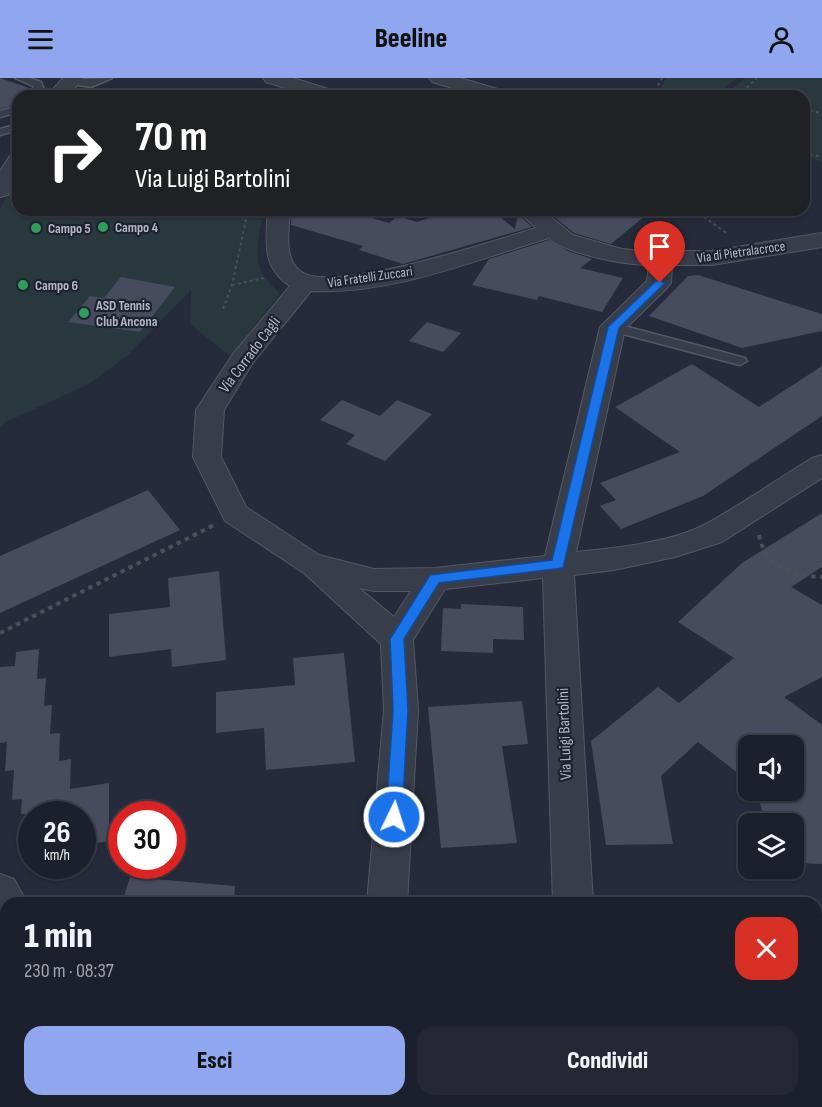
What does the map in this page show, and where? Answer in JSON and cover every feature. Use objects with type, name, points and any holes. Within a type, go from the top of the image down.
[{"type":"street","points":[[273,78],[306,82],[320,90]]},
{"type":"street","points":[[439,78],[480,90]]},
{"type":"street","points":[[0,190],[12,169]]},
{"type":"street","name":"Via Fratelli Zuccari","points":[[279,216],[277,252],[288,274],[304,284],[330,285],[404,274],[552,230]]},
{"type":"street","name":"Via di Pietralacroce","points":[[535,216],[565,240],[621,256],[661,260],[712,258],[822,240]]},
{"type":"street","points":[[614,327],[660,283],[661,260]]},
{"type":"street","name":"Via Corrado Cagli","points":[[235,514],[207,457],[210,410],[242,360],[304,284]]},
{"type":"street","name":"Via Luigi Bartolini","points":[[573,897],[558,564],[614,327]]},
{"type":"street","points":[[310,564],[374,580],[435,579],[614,559],[675,546],[711,534],[822,465]]},
{"type":"street","points":[[235,514],[310,564],[397,639]]},
{"type":"street","points":[[387,897],[401,710],[397,639],[435,579]]},
{"type":"lane","points":[[20,78],[37,84],[39,90]]},
{"type":"lane","points":[[72,79],[91,84],[107,78]]},
{"type":"lane","points":[[614,327],[740,361]]},
{"type":"path","points":[[744,90],[757,78]]},
{"type":"path","points":[[223,309],[232,285],[247,216]]},
{"type":"path","points":[[702,216],[752,253]]},
{"type":"path","points":[[0,633],[235,514]]},
{"type":"path","points":[[758,529],[760,545],[766,556],[776,565],[796,575],[822,577]]},
{"type":"shaded area","points":[[666,78],[737,78],[721,90],[659,90]]},
{"type":"shaded area","points":[[745,78],[822,78],[822,162],[810,159],[810,90],[730,90]]},
{"type":"shaded area","name":"ASD Tennis Club Ancona","points":[[12,187],[12,216],[263,216],[257,252],[258,261],[264,276],[280,294],[230,356],[190,324],[191,290],[127,356],[89,384],[6,422],[0,427],[0,209]]},
{"type":"building","points":[[0,78],[32,89],[12,90],[12,106],[0,109]]},
{"type":"building","points":[[292,216],[365,216],[389,223],[398,216],[417,222],[436,216],[499,216],[515,229],[518,216],[520,216],[532,227],[403,264],[359,250],[363,246],[291,225]]},
{"type":"building","points":[[553,216],[645,216],[611,244],[574,233]]},
{"type":"building","points":[[549,240],[568,251],[592,259],[580,268],[623,278],[602,312],[539,296],[537,300],[472,285],[489,259]]},
{"type":"building","points":[[698,275],[822,314],[822,331],[742,348],[649,316],[688,276]]},
{"type":"building","points":[[121,277],[175,287],[140,332],[68,322],[90,296],[104,298]]},
{"type":"building","points":[[427,322],[461,333],[443,352],[409,341]]},
{"type":"building","points":[[692,364],[759,407],[822,366],[822,416],[703,496],[621,529],[600,506],[616,500],[600,483],[680,452],[615,407]]},
{"type":"building","points":[[342,400],[380,416],[397,400],[432,414],[385,461],[346,444],[355,435],[320,420]]},
{"type":"building","points":[[148,490],[180,530],[0,613],[0,556]]},
{"type":"building","points":[[822,513],[822,567],[791,587],[822,605],[822,677],[784,697],[822,725],[822,864],[804,863],[804,813],[762,813],[760,801],[804,801],[804,735],[738,735],[738,773],[698,742],[661,776],[673,844],[606,845],[591,741],[658,687],[679,703],[734,658],[678,622],[742,563]]},
{"type":"building","points":[[219,571],[226,660],[172,667],[171,649],[109,657],[109,614],[170,607],[168,578]]},
{"type":"building","points":[[461,604],[523,607],[524,640],[493,639],[493,653],[441,651],[443,608],[461,609]]},
{"type":"building","points":[[39,649],[37,679],[46,678],[44,706],[52,705],[50,734],[60,733],[59,761],[71,759],[70,789],[109,783],[108,841],[96,843],[96,801],[12,800],[14,770],[5,771],[7,742],[0,743],[0,667],[15,666],[16,652]]},
{"type":"building","points":[[344,653],[355,762],[266,770],[264,728],[216,733],[216,692],[295,685],[293,658]]},
{"type":"building","points":[[522,701],[528,744],[502,746],[517,843],[441,848],[428,707]]},
{"type":"building","points":[[129,879],[153,879],[235,886],[234,897],[124,897]]},
{"type":"place","name":"Campo 4","points":[[103,227]]},
{"type":"place","name":"Campo 5","points":[[36,228]]},
{"type":"place","name":"Campo 6","points":[[23,285]]},
{"type":"place","name":"ASD Tennis Club Ancona","points":[[84,313]]},
{"type":"route","points":[[394,817],[401,710],[397,639],[435,579],[558,564],[614,327],[660,283]]}]
